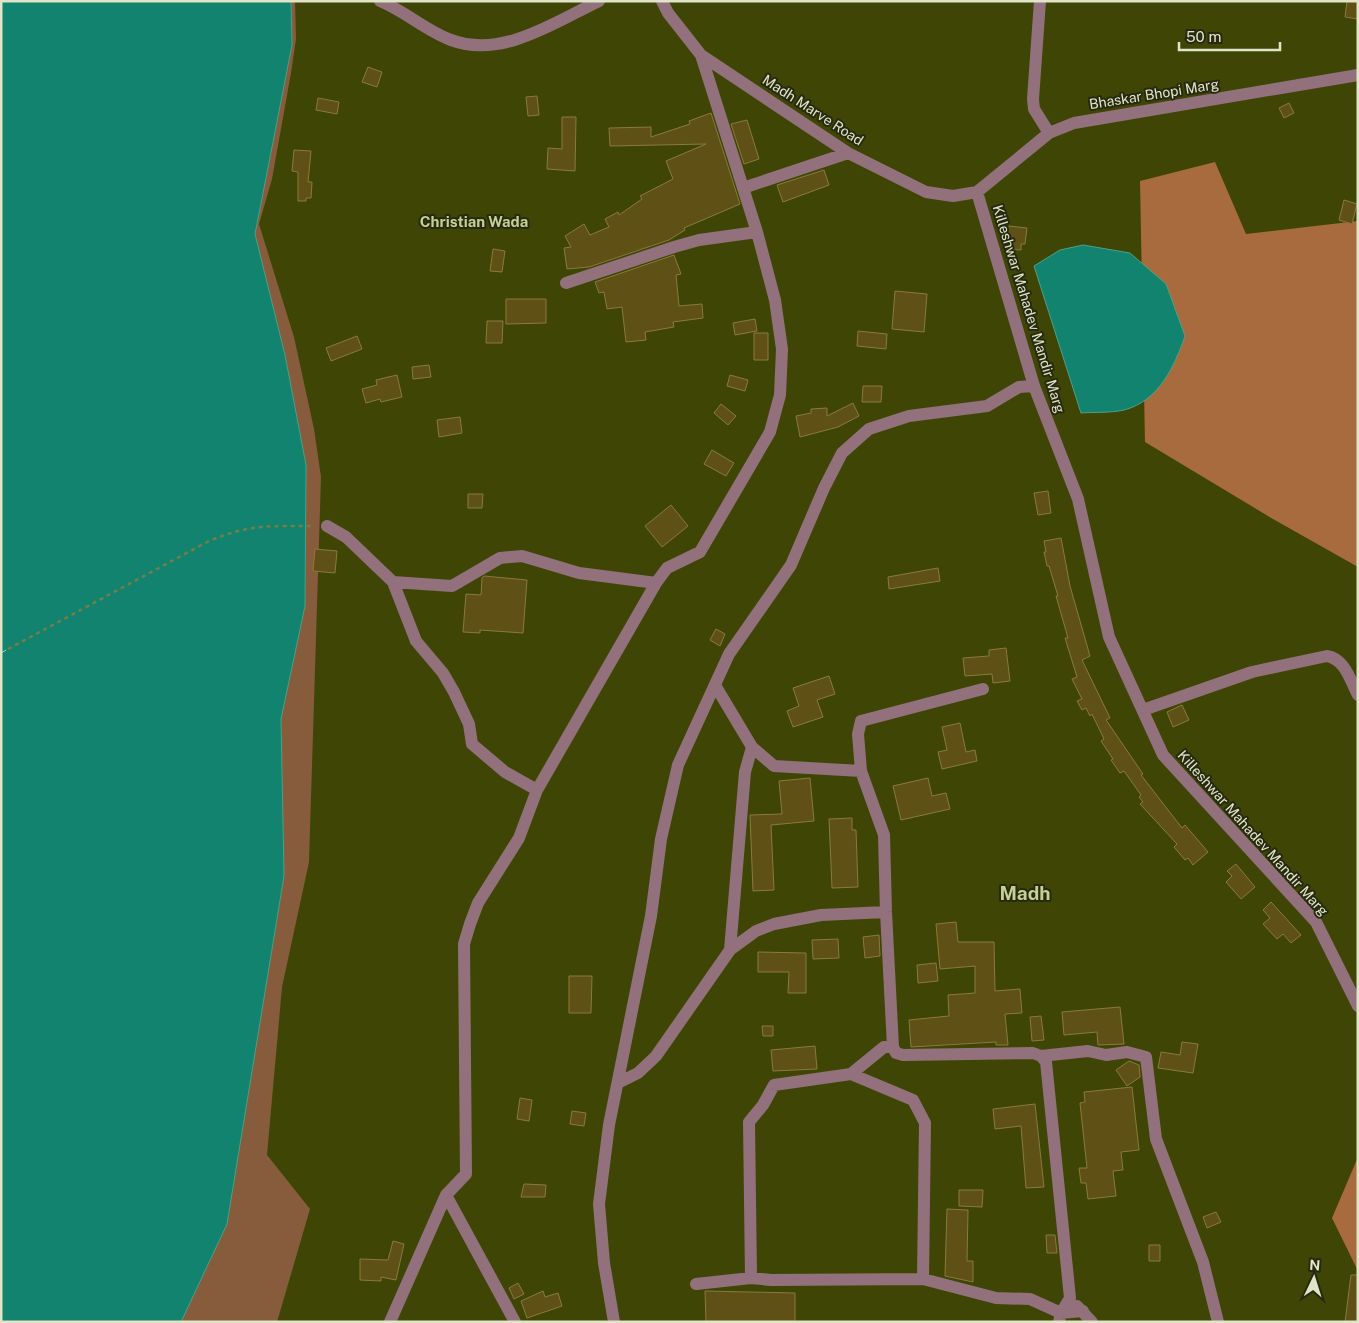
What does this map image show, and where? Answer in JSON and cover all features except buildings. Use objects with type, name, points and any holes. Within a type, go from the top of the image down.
[{"type":"street","points":[[380,1],[450,40],[466,44],[488,45],[509,42],[599,1]]},
{"type":"street","name":"Madh Marve Road","points":[[662,1],[668,13],[701,55],[848,152],[926,192],[953,196],[977,192]]},
{"type":"street","points":[[1040,1],[1033,99],[1034,110],[1049,133]]},
{"type":"street","points":[[390,1322],[446,1196],[466,1174],[464,944],[478,904],[519,838],[537,790],[656,583],[667,568],[700,552],[770,432],[780,395],[782,349],[775,300],[743,188],[701,55]]},
{"type":"street","name":"Bhaskar Bhopi Marg","points":[[977,192],[1049,133],[1074,123],[1358,76]]},
{"type":"street","points":[[743,188],[848,152]]},
{"type":"street","name":"Killeshwar Mahadev Mandir Marg","points":[[977,192],[1034,386],[1078,499],[1109,637],[1163,755],[1316,922],[1358,1006]]},
{"type":"street","points":[[566,283],[699,240],[756,232]]},
{"type":"street","points":[[614,1322],[604,1263],[599,1204],[609,1125],[652,916],[661,839],[678,765],[729,654],[790,565],[824,488],[842,453],[869,429],[909,416],[988,406],[1019,387],[1034,386]]},
{"type":"street","points":[[327,526],[346,537],[394,582],[416,640],[443,672],[454,692],[469,724],[472,744],[505,772],[537,790]]},
{"type":"street","points":[[394,582],[452,586],[500,558],[522,556],[580,573],[656,583]]},
{"type":"street","points":[[1142,710],[1252,672],[1327,656],[1335,657],[1342,664],[1358,694]]},
{"type":"street","points":[[715,685],[752,746],[774,766],[861,771]]},
{"type":"street","points":[[984,689],[861,721],[858,734],[861,771],[884,835],[886,912],[894,1047],[896,1053],[903,1055],[1034,1053],[1041,1056],[1046,1062],[1069,1313]]},
{"type":"street","points":[[730,950],[745,772],[752,746]]},
{"type":"street","points":[[618,1083],[638,1073],[656,1056],[730,950],[756,932],[774,924],[821,915],[886,912]]},
{"type":"street","points":[[851,1074],[884,1047],[894,1047]]},
{"type":"street","points":[[1041,1056],[1088,1051],[1106,1055],[1127,1052],[1146,1057],[1156,1139],[1203,1262],[1218,1322]]},
{"type":"street","points":[[751,1278],[749,1122],[763,1105],[774,1085],[851,1074],[914,1100],[925,1123],[923,1278]]},
{"type":"street","points":[[446,1196],[515,1322]]},
{"type":"street","points":[[696,1284],[751,1278],[771,1280],[923,1278],[996,1298],[1030,1299],[1092,1322]]},
{"type":"path","points":[[8,649],[209,541],[231,532],[252,526],[327,526]]},
{"type":"shaded area","points":[[291,1],[295,1],[296,39],[272,179],[259,224],[294,337],[314,429],[321,477],[309,862],[282,987],[267,1155],[310,1209],[277,1322],[181,1322],[227,1224],[284,876],[281,719],[305,606],[306,465],[285,355],[255,234],[292,45]]},
{"type":"shaded area","points":[[1215,162],[1246,234],[1358,221],[1358,567],[1273,519],[1145,442],[1140,181]]},
{"type":"shaded area","points":[[1358,1157],[1358,1271],[1332,1218]]},
{"type":"water","points":[[1,1],[291,1],[292,45],[255,234],[285,355],[306,465],[305,606],[281,719],[284,876],[227,1224],[181,1322],[1,1322]]},
{"type":"water","points":[[1083,245],[1130,253],[1166,284],[1185,336],[1170,371],[1156,391],[1136,406],[1124,410],[1081,413],[1034,266],[1060,250]]},
{"type":"ferry route","points":[[1,653],[8,649]]},
{"type":"district","name":"Christian Wada","points":[[474,222]]},
{"type":"district","name":"Madh","points":[[1025,893]]}]
